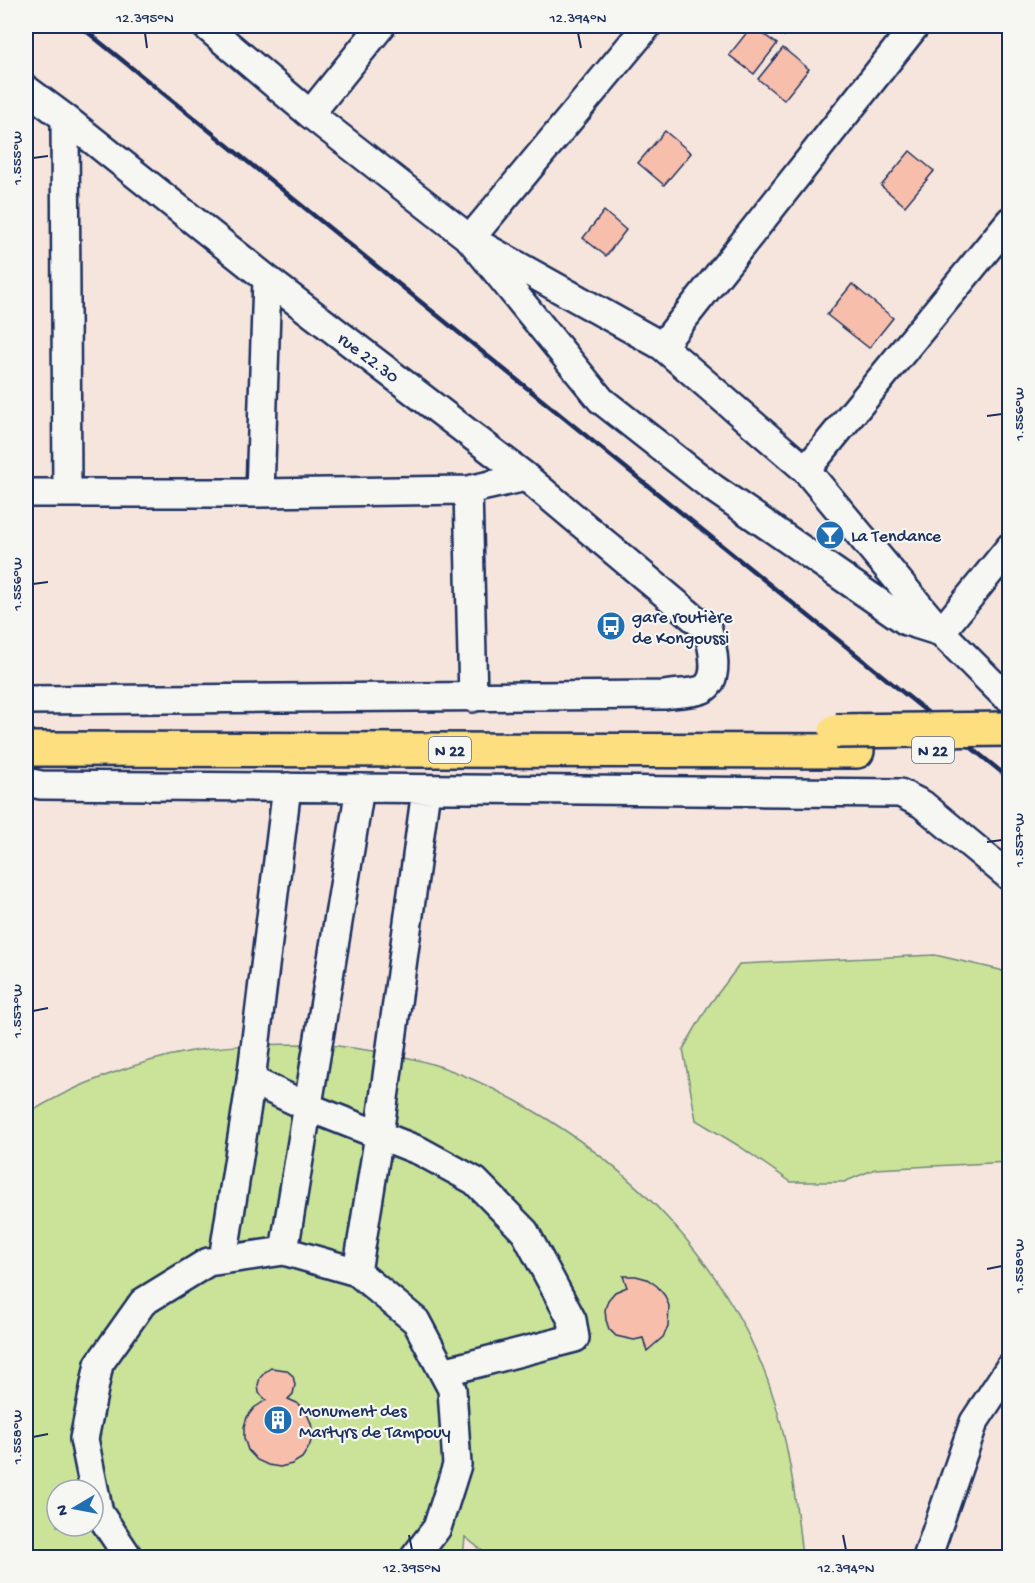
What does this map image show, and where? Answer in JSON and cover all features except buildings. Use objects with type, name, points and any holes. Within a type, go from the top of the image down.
[{"type":"main road","name":"N 22","points":[[26,728],[847,741],[1010,749]]},
{"type":"main road","name":"N 22","points":[[26,749],[847,741],[1010,729]]},
{"type":"street","points":[[206,26],[310,114],[470,239],[662,346],[806,470],[941,632],[1003,694],[1010,698]]},
{"type":"street","points":[[310,114],[381,26]]},
{"type":"street","points":[[470,239],[647,26]]},
{"type":"street","points":[[662,346],[915,26]]},
{"type":"street","name":"rue 22.30","points":[[26,89],[267,279],[526,477],[708,630],[714,649],[714,668],[710,682],[702,690],[664,695],[473,698]]},
{"type":"street","points":[[65,118],[67,493]]},
{"type":"street","points":[[806,470],[1010,221]]},
{"type":"street","points":[[470,239],[601,400],[712,488],[906,621],[941,632]]},
{"type":"street","points":[[260,493],[267,279]]},
{"type":"street","points":[[26,493],[468,490],[526,477]]},
{"type":"street","points":[[26,700],[473,698],[468,490]]},
{"type":"street","points":[[941,632],[1010,547]]},
{"type":"street","points":[[26,782],[41,785],[426,790],[900,793],[922,804],[1010,877]]},
{"type":"street","points":[[223,1259],[251,1080],[287,787]]},
{"type":"street","points":[[284,1251],[360,788]]},
{"type":"street","points":[[357,1272],[379,1135],[426,790]]},
{"type":"street","points":[[251,1080],[308,1107],[420,1151],[475,1181],[525,1232],[572,1320],[575,1338],[443,1372]]},
{"type":"street","points":[[129,1557],[99,1513],[84,1439],[99,1364],[143,1302],[208,1262],[284,1251],[357,1272],[416,1321],[452,1389],[457,1465],[437,1527],[414,1557]]},
{"type":"street","points":[[927,1557],[974,1422],[1010,1367]]},
{"type":"green space","points":[[935,955],[1000,970],[1009,975],[1009,1162],[875,1169],[844,1182],[791,1182],[696,1120],[683,1049],[707,1008],[740,964]]},
{"type":"green space","points":[[321,1044],[405,1057],[445,1068],[493,1089],[567,1132],[640,1190],[673,1224],[702,1260],[728,1299],[751,1340],[769,1384],[782,1426],[794,1492],[802,1557],[490,1557],[465,1537],[463,1558],[26,1558],[26,1115],[84,1084],[150,1061],[192,1051],[256,1045]]},
{"type":"railway","points":[[80,26],[1010,779]]},
{"type":"place","name":"La Tendance","points":[[830,535]]},
{"type":"place","name":"gare routière de Kongoussi","points":[[611,626]]},
{"type":"place","name":"Monument des Martyrs de Tampouy","points":[[278,1420]]}]
